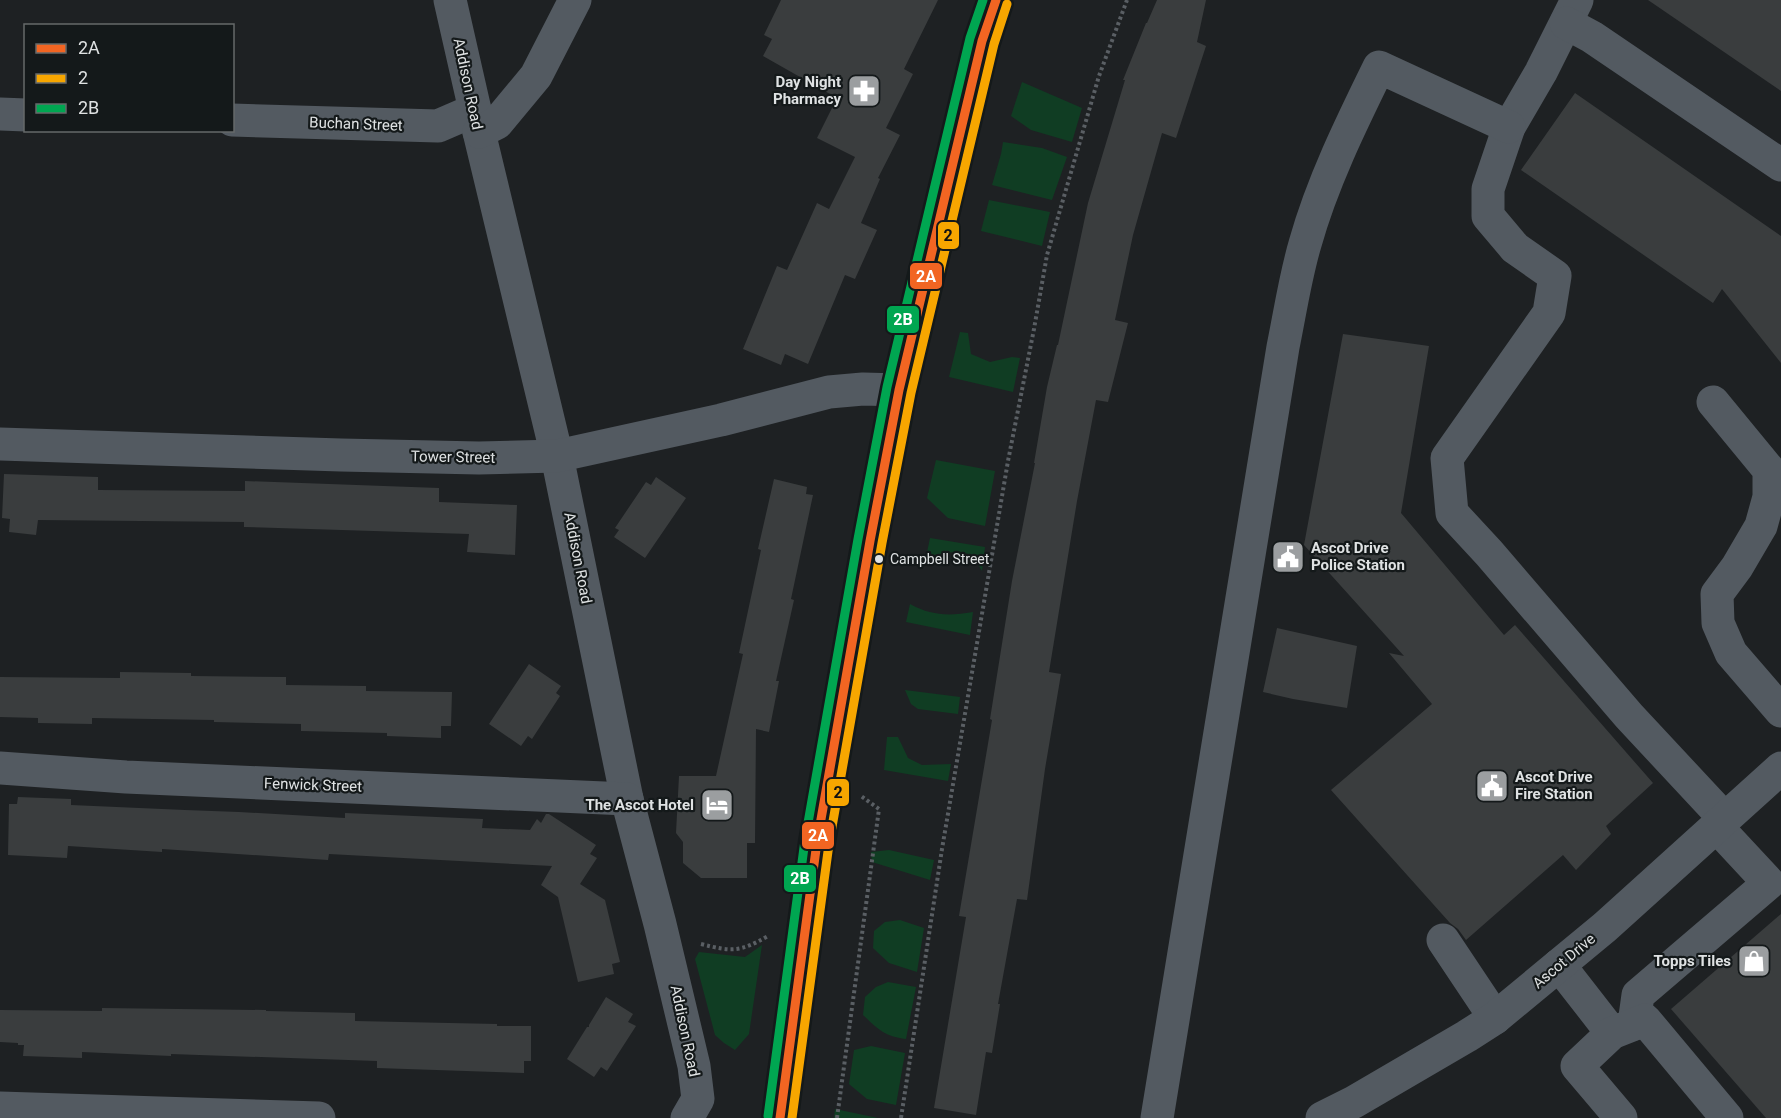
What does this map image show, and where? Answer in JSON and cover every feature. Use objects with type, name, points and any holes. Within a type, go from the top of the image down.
[{"type":"main road","points":[[780,1118],[817,842],[899,390],[982,41],[996,0]]},
{"type":"street","name":"Addison Road","points":[[450,0],[557,456],[627,799],[694,1066],[698,1099],[689,1116]]},
{"type":"street","name":"Buchan Street","points":[[234,120],[438,126],[477,121],[497,123],[536,76],[575,0]]},
{"type":"street","points":[[1623,1028],[1638,995],[1770,883],[1489,553],[1452,513],[1448,458],[1549,313],[1555,276],[1515,248],[1488,216],[1488,189],[1509,127],[1571,11],[1592,37],[1781,165]]},
{"type":"street","points":[[1157,1118],[1283,347],[1304,245],[1319,200],[1379,67],[1509,127]]},
{"type":"street","points":[[0,114],[24,115]]},
{"type":"street","name":"Tower Street","points":[[0,444],[479,458],[557,456],[721,420],[829,392],[863,389],[899,390]]},
{"type":"street","points":[[1713,402],[1769,470],[1769,496],[1761,526],[1737,567],[1717,594],[1718,623],[1731,653],[1781,711]]},
{"type":"street","name":"Fenwick Street","points":[[0,768],[138,778],[627,799]]},
{"type":"street","name":"Ascot Drive","points":[[1322,1118],[1354,1102],[1495,1018],[1559,965],[1781,768]]},
{"type":"street","points":[[1443,940],[1495,1018]]},
{"type":"street","points":[[1559,965],[1623,1028]]},
{"type":"street","points":[[1621,1118],[1577,1066],[1623,1028],[1645,1020],[1727,1118]]},
{"type":"street","points":[[0,1108],[319,1118]]},
{"type":"path","points":[[900,1118],[942,849],[1008,461],[1047,255],[1099,76],[1127,0]]},
{"type":"path","points":[[829,773],[879,808],[837,1118]]},
{"type":"path","points":[[660,924],[690,941],[724,950],[743,949],[807,914]]},
{"type":"green space","points":[[1022,82],[1082,108],[1072,142],[1031,130],[1011,116]]},
{"type":"green space","points":[[1003,142],[1042,148],[1067,157],[1052,200],[992,185]]},
{"type":"green space","points":[[989,200],[1050,212],[1042,246],[981,231]]},
{"type":"green space","points":[[960,332],[968,333],[971,354],[990,362],[1012,357],[1020,358],[1013,392],[949,377]]},
{"type":"green space","points":[[936,460],[995,471],[985,526],[948,518],[927,498]]},
{"type":"green space","points":[[930,538],[985,547],[982,571],[974,558],[963,553],[951,552],[926,557]]},
{"type":"green space","points":[[910,604],[941,614],[973,612],[970,635],[906,622]]},
{"type":"green space","points":[[905,690],[960,697],[958,714],[918,709],[911,704]]},
{"type":"green space","points":[[887,737],[898,737],[908,758],[922,765],[951,764],[948,781],[884,770]]},
{"type":"green space","points":[[889,850],[934,860],[930,880],[872,862],[871,852]]},
{"type":"green space","points":[[900,920],[924,928],[917,972],[889,963],[873,948],[874,931],[885,922]]},
{"type":"green space","points":[[762,945],[749,1034],[735,1050],[715,1035],[695,959],[699,952],[745,957]]},
{"type":"green space","points":[[888,982],[916,987],[906,1039],[882,1032],[863,1015],[865,997],[876,987]]},
{"type":"green space","points":[[871,1046],[905,1053],[896,1105],[867,1099],[849,1084],[854,1050]]},
{"type":"green space","points":[[835,1109],[878,1118],[834,1118]]},
{"type":"building","points":[[781,0],[938,0],[904,69],[913,74],[886,128],[900,135],[878,178],[880,179],[861,223],[877,230],[855,279],[845,275],[808,364],[785,354],[781,365],[743,349],[777,266],[787,270],[817,203],[829,209],[855,157],[817,138],[837,98],[763,56],[772,39],[764,35]]},
{"type":"building","points":[[1157,0],[1206,0],[1197,42],[1206,46],[1176,138],[1162,133],[1133,235],[1115,320],[1128,323],[1108,402],[1096,400],[1049,672],[1061,674],[1027,900],[1017,899],[998,1004],[1000,1004],[992,1053],[986,1052],[976,1115],[934,1108],[966,917],[959,916],[992,720],[990,719],[1012,581],[1047,387],[1088,203],[1125,80],[1123,80]]},
{"type":"building","points":[[1648,0],[1781,0],[1781,91]]},
{"type":"building","points":[[1575,93],[1781,236],[1781,363],[1722,289],[1713,303],[1521,170]]},
{"type":"building","points":[[1343,334],[1429,346],[1401,513],[1504,635],[1515,625],[1653,783],[1606,826],[1611,834],[1576,870],[1563,855],[1466,940],[1331,790],[1432,704],[1389,653],[1404,656],[1304,545]]},
{"type":"building","points":[[4,474],[98,477],[98,490],[245,491],[245,481],[439,488],[439,502],[517,505],[515,555],[467,552],[469,534],[244,527],[244,522],[38,520],[36,535],[9,532],[10,519],[2,518]]},
{"type":"building","points":[[656,477],[686,498],[645,558],[614,537],[619,530],[615,528],[646,482],[651,485]]},
{"type":"building","points":[[774,479],[807,487],[806,494],[813,495],[791,599],[794,600],[776,681],[779,681],[769,732],[756,729],[755,843],[747,843],[747,878],[701,878],[683,863],[683,842],[676,833],[679,776],[716,776],[743,654],[739,653],[761,550],[758,549]]},
{"type":"building","points":[[1277,628],[1357,646],[1347,708],[1263,692]]},
{"type":"building","points":[[529,664],[561,686],[556,693],[560,696],[532,739],[528,736],[521,746],[489,724]]},
{"type":"building","points":[[120,672],[191,673],[191,676],[286,677],[286,685],[366,686],[366,691],[452,692],[451,726],[441,726],[441,738],[387,736],[387,733],[301,731],[301,724],[92,718],[92,724],[38,723],[38,718],[0,717],[0,677],[120,678]]},
{"type":"building","points":[[18,797],[71,799],[71,805],[345,818],[345,813],[483,819],[482,828],[530,830],[537,819],[541,823],[546,814],[549,814],[596,845],[590,854],[597,858],[580,884],[605,900],[620,962],[612,964],[614,974],[578,982],[558,897],[541,885],[552,866],[329,854],[328,860],[162,849],[162,852],[68,846],[67,858],[8,855],[9,804],[17,804]]},
{"type":"building","name":"Topps Tiles","points":[[1781,914],[1781,1118],[1766,1118],[1671,1009]]},
{"type":"building","points":[[606,997],[633,1014],[628,1022],[636,1026],[607,1071],[601,1067],[594,1077],[567,1059]]},
{"type":"building","points":[[102,1008],[355,1013],[355,1021],[531,1026],[531,1061],[524,1061],[524,1073],[377,1068],[377,1061],[171,1054],[171,1056],[82,1052],[82,1058],[23,1056],[24,1045],[0,1042],[0,1010],[102,1011]]},
{"type":"transit line","name":"2B","points":[[768,1116],[805,840],[887,387],[970,38],[983,0]]},
{"type":"transit line","name":"2A","points":[[780,1118],[817,842],[899,390],[982,41],[996,0]]},
{"type":"transit line","name":"2","points":[[792,1118],[829,844],[882,543],[911,393],[994,44],[1007,4]]},
{"type":"place","name":"Day Night Pharmacy","points":[[864,91]]},
{"type":"place","name":"Ascot Drive Police Station","points":[[1288,557]]},
{"type":"place","name":"Campbell Street","points":[[879,559]]},
{"type":"place","name":"Ascot Drive Fire Station","points":[[1492,786]]},
{"type":"place","name":"The Ascot Hotel","points":[[717,805]]},
{"type":"place","name":"Topps Tiles","points":[[1754,961]]}]
